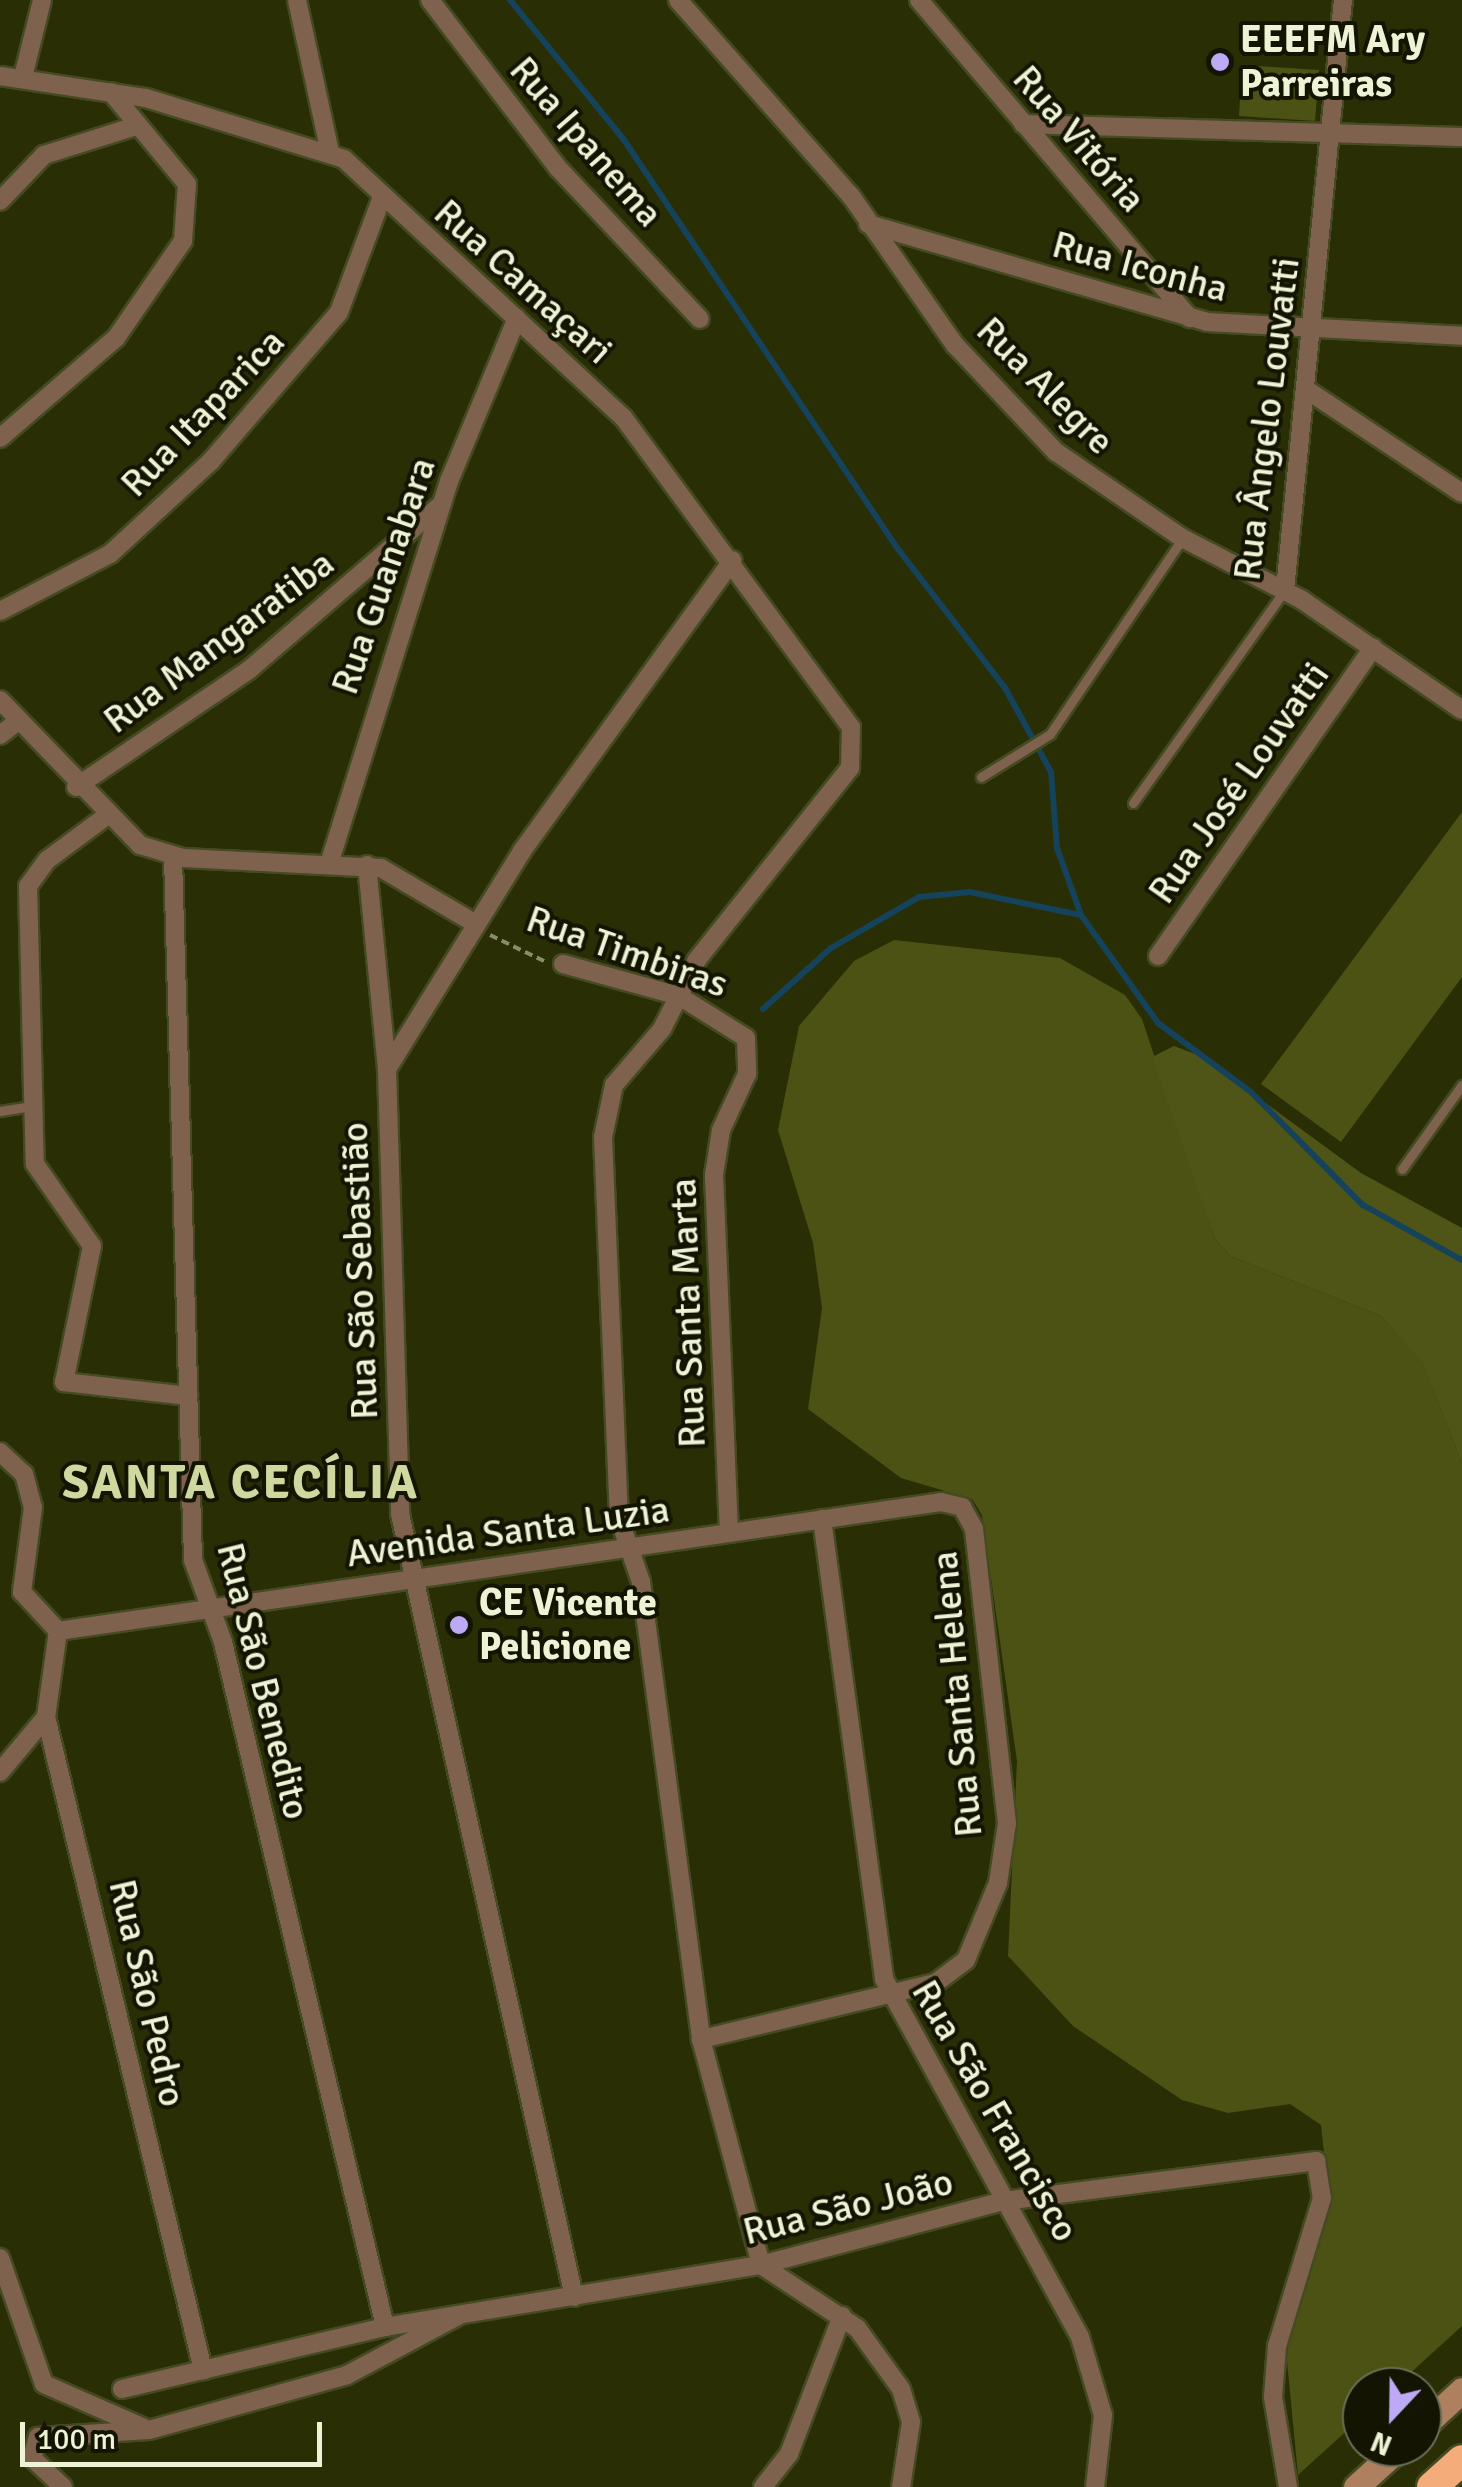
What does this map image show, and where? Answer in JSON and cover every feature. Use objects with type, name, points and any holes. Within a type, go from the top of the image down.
[{"type":"highway","points":[[1432,2487],[1462,2460]]},
{"type":"main road","points":[[1442,2408],[1462,2390]]},
{"type":"main road","points":[[1356,2487],[1378,2467]]},
{"type":"street","points":[[23,76],[42,0]]},
{"type":"street","points":[[297,0],[330,152]]},
{"type":"street","name":"Rua Ipanema","points":[[430,0],[558,168],[700,319]]},
{"type":"street","name":"Rua Alegre","points":[[678,0],[868,224],[1022,420],[1182,538],[1285,590],[1462,710]]},
{"type":"street","name":"Rua Vitória","points":[[918,0],[1190,318]]},
{"type":"street","name":"Rua Ângelo Louvatti","points":[[1285,590],[1336,136],[1343,0]]},
{"type":"street","name":"Rua Camaçari","points":[[0,76],[23,76],[111,92],[330,152],[623,417],[733,560],[856,747],[850,768],[708,943],[679,996]]},
{"type":"street","points":[[0,438],[116,338],[177,254],[186,184],[111,92]]},
{"type":"street","points":[[1023,124],[1462,137]]},
{"type":"street","points":[[0,201],[44,155],[136,126]]},
{"type":"street","name":"Rua Itaparica","points":[[0,611],[110,554],[211,462],[338,312],[382,197]]},
{"type":"street","name":"Rua Iconha","points":[[868,224],[1190,318],[1313,330],[1462,336]]},
{"type":"street","name":"Rua Guanabara","points":[[330,861],[442,504],[517,318]]},
{"type":"street","points":[[1307,390],[1462,494]]},
{"type":"street","name":"Rua Mangaratiba","points":[[76,787],[250,669],[442,504]]},
{"type":"street","points":[[386,1068],[476,924],[733,560]]},
{"type":"street","name":"Rua José Louvatti","points":[[1158,956],[1373,648]]},
{"type":"street","name":"Rua Timbiras","points":[[0,700],[105,817],[173,857],[367,865],[413,880],[476,924]]},
{"type":"street","points":[[0,735],[18,721]]},
{"type":"street","points":[[105,817],[46,860],[28,886],[31,1106],[44,1188],[90,1238],[64,1382],[188,1396]]},
{"type":"street","name":"Rua São Benedito","points":[[173,857],[194,1560],[209,1606],[386,2327]]},
{"type":"street","name":"Rua São Sebastião","points":[[367,865],[386,1068],[400,1514],[574,2297]]},
{"type":"street","name":"Rua Timbiras","points":[[564,964],[679,996],[746,1038]]},
{"type":"street","points":[[679,996],[614,1085],[604,1122],[619,1518],[630,1548],[701,2038],[761,2265],[842,2316],[902,2389],[910,2422],[901,2487]]},
{"type":"street","name":"Rua Santa Marta","points":[[729,1533],[714,1175],[721,1130],[748,1074],[746,1038]]},
{"type":"street","points":[[0,1452],[24,1474],[32,1507],[22,1592],[58,1631]]},
{"type":"street","name":"Avenida Santa Luzia","points":[[58,1631],[941,1502],[966,1510]]},
{"type":"street","name":"Rua Santa Helena","points":[[701,2038],[948,1979],[966,1960],[1004,1852],[966,1510]]},
{"type":"street","name":"Rua São Francisco","points":[[822,1519],[890,1995],[1004,2201],[1040,2254],[1093,2369],[1103,2415],[1094,2487]]},
{"type":"street","name":"Rua São Pedro","points":[[58,1631],[46,1717],[203,2370]]},
{"type":"street","points":[[0,1772],[46,1717]]},
{"type":"street","name":"Rua São João","points":[[122,2388],[386,2327],[761,2265],[1004,2201],[1316,2161],[1322,2198],[1277,2346],[1274,2397],[1288,2487]]},
{"type":"street","points":[[0,2258],[44,2384],[149,2430]]},
{"type":"street","points":[[62,2487],[32,2458],[38,2437],[149,2430],[347,2375],[462,2313]]},
{"type":"street","points":[[762,2487],[789,2454],[842,2316]]},
{"type":"lane","points":[[981,777],[1050,734],[1182,538]]},
{"type":"lane","name":"Rua Ângelo Louvatti","points":[[1134,802],[1285,590]]},
{"type":"lane","points":[[1402,1169],[1462,1084]]},
{"type":"lane","points":[[0,1110],[31,1106]]},
{"type":"path","name":"Rua Timbiras","points":[[476,924],[506,946],[564,964]]},
{"type":"green space","points":[[1242,65],[1319,70],[1315,121],[1239,116]]},
{"type":"green space","points":[[1462,812],[1462,977],[1341,1142],[1261,1084]]},
{"type":"green space","points":[[894,940],[1060,958],[1125,995],[1142,1019],[1215,1239],[1230,1256],[1381,1316],[1423,1362],[1462,1464],[1462,2326],[1417,2367],[1342,2367],[1342,2435],[1298,2475],[1285,2340],[1329,2200],[1321,2125],[1290,2104],[1228,2113],[1182,2100],[1073,2026],[1008,1956],[1017,1761],[982,1515],[972,1499],[901,1478],[808,1409],[822,1308],[813,1243],[778,1130],[799,1026],[854,961]]},
{"type":"green space","points":[[1174,1046],[1203,1057],[1361,1173],[1462,1228],[1462,1464],[1423,1363],[1381,1316],[1230,1256],[1215,1239],[1152,1057]]},
{"type":"waterway","points":[[510,0],[624,140],[898,549],[1005,688],[1051,772],[1057,848],[1081,915],[1158,1023],[1251,1092],[1363,1205],[1462,1260]]},
{"type":"waterway","points":[[763,1009],[831,948],[919,897],[970,892],[1080,915]]},
{"type":"place","name":"EEEFM Ary Parreiras","points":[[1220,62]]},
{"type":"place","name":"CE Vicente Pelicione","points":[[459,1625]]},
{"type":"district","name":"SANTA CECÍLIA","points":[[241,1483]]}]
